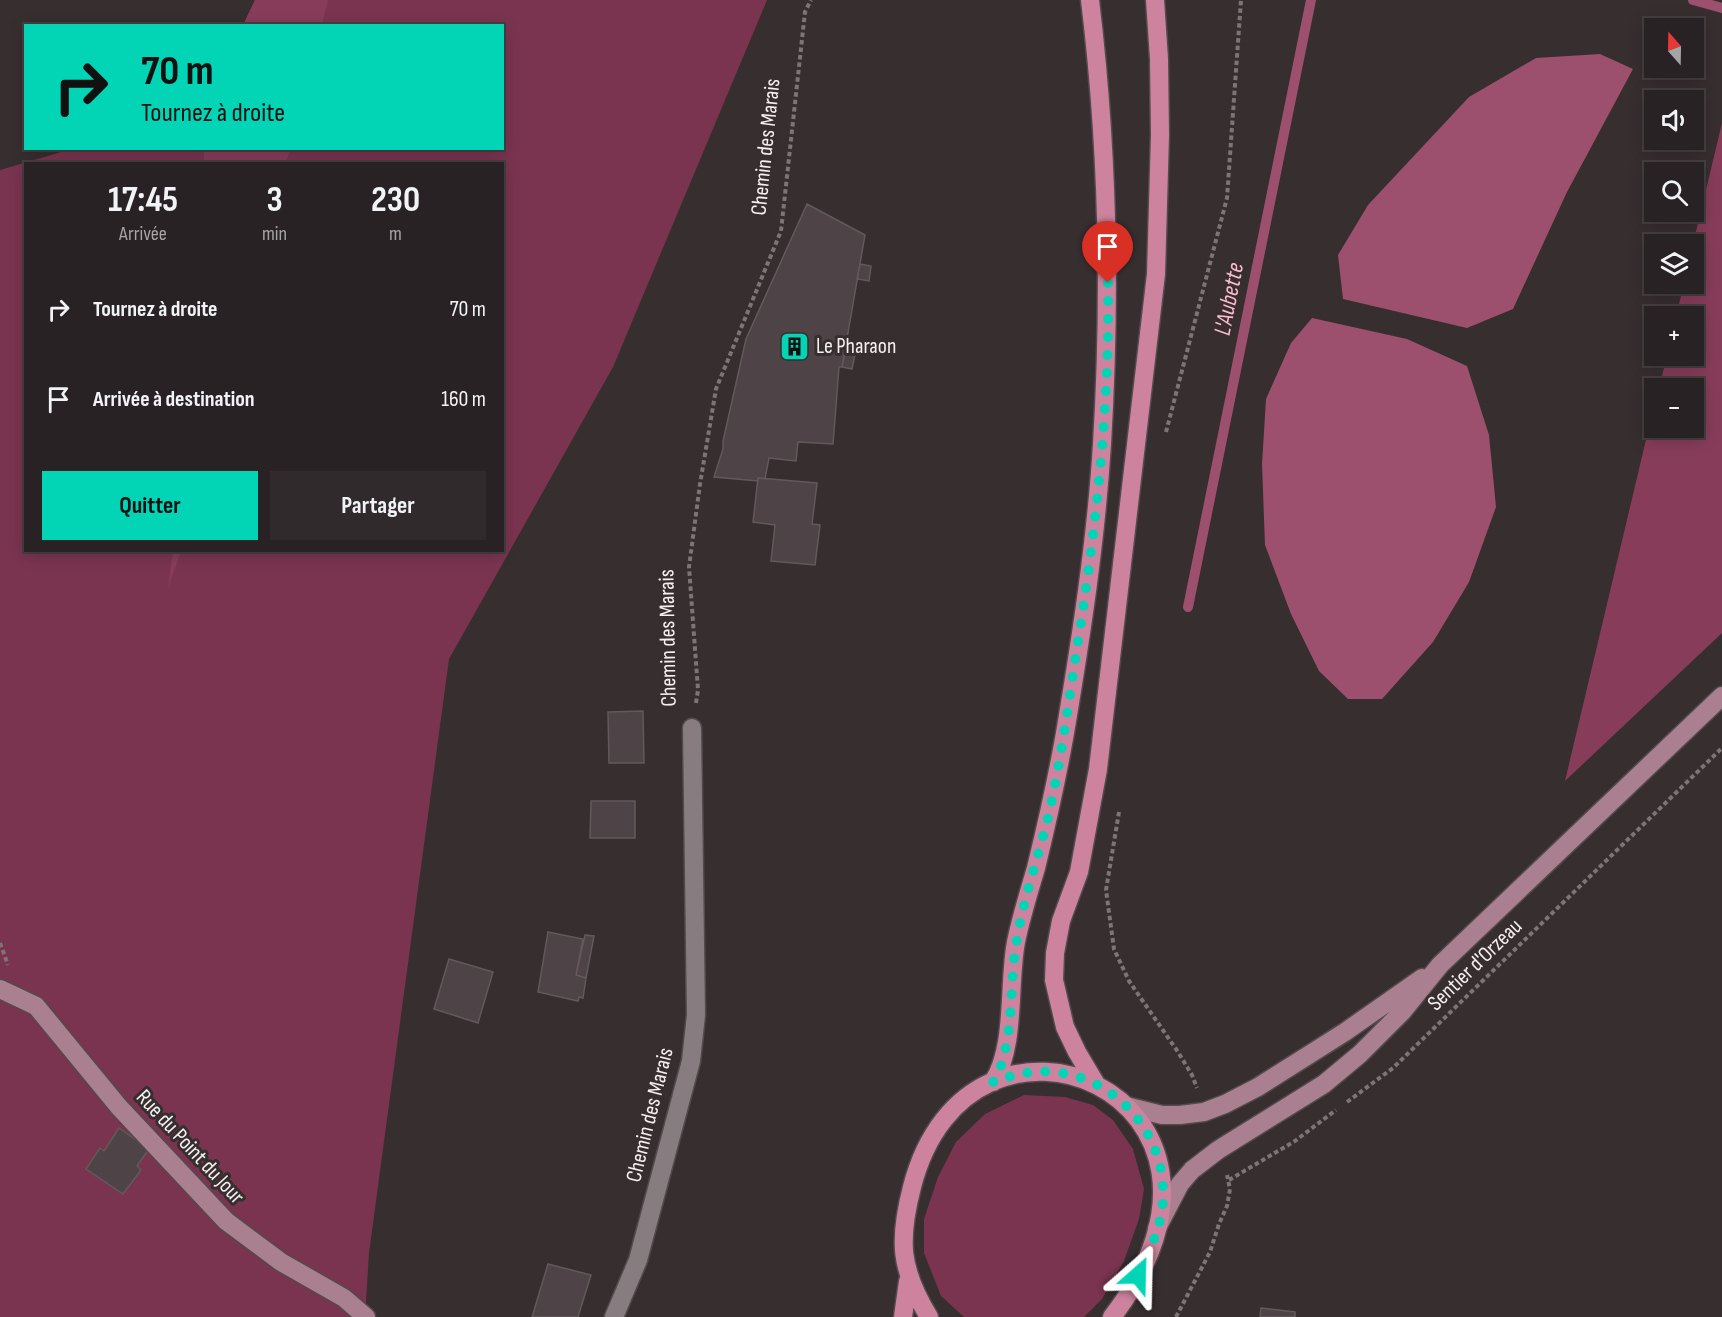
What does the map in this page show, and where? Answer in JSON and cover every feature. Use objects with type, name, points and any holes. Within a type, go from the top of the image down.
[{"type":"main road","points":[[993,1082],[999,1073],[1005,1053],[1016,943],[1051,805],[1065,733],[1092,551],[1102,446],[1108,304],[1106,180],[1098,68],[1090,0]]},
{"type":"main road","points":[[1096,1084],[1065,1027],[1054,980],[1055,953],[1060,921],[1079,872],[1088,830],[1107,704],[1156,274],[1161,135],[1155,0]]},
{"type":"main road","points":[[1157,1228],[1180,1184],[1192,1170],[1218,1150],[1323,1084],[1360,1054],[1402,1012],[1440,965],[1722,696]]},
{"type":"main road","points":[[1126,1106],[1162,1115],[1180,1115],[1204,1112],[1225,1104],[1258,1087],[1344,1032],[1440,965]]},
{"type":"main road","name":"Rue du Point du Jour","points":[[0,989],[36,1006],[119,1107],[226,1221],[281,1262],[344,1298],[366,1317]]},
{"type":"main road","points":[[929,1317],[915,1294],[906,1267],[903,1238],[907,1208],[923,1157],[952,1111],[969,1096],[993,1082],[1031,1072],[1053,1072],[1075,1076],[1096,1084],[1126,1106],[1145,1129],[1162,1170],[1163,1192],[1161,1215],[1157,1228],[1138,1275],[1112,1317]]},
{"type":"main road","points":[[903,1317],[909,1276]]},
{"type":"street","name":"Chemin des Marais","points":[[614,1317],[638,1260],[691,1061],[696,1016],[692,728]]},
{"type":"path","name":"Chemin des Marais","points":[[692,728],[698,690],[689,567],[700,484],[716,390],[781,231],[805,12],[811,0]]},
{"type":"path","points":[[1166,434],[1227,198],[1241,0]]},
{"type":"path","name":"Sentier d'Orzeau","points":[[1176,1317],[1210,1252],[1227,1206],[1229,1180],[1295,1141],[1393,1068],[1722,748]]},
{"type":"path","points":[[1121,802],[1106,890],[1114,949],[1129,981],[1192,1075],[1198,1092]]},
{"type":"shaded area","points":[[255,0],[767,0],[613,367],[449,659],[369,1253],[365,1317],[0,1317],[0,170],[24,163],[24,552],[504,552],[504,162],[27,162],[68,150],[504,150],[504,24],[243,24]]},
{"type":"shaded area","points":[[255,0],[328,0],[322,24],[243,24]]},
{"type":"shaded area","points":[[1600,54],[1633,69],[1567,192],[1513,309],[1467,328],[1343,299],[1338,255],[1368,205],[1469,97],[1536,58]]},
{"type":"shaded area","points":[[1722,123],[1722,633],[1565,781],[1646,438],[1704,438],[1704,378],[1662,378],[1664,366],[1704,366],[1704,306],[1678,306],[1682,294],[1704,294],[1704,234],[1695,234],[1698,222],[1704,222],[1704,198]]},
{"type":"shaded area","points":[[204,150],[290,150],[287,162],[204,162]]},
{"type":"shaded area","points":[[1312,318],[1407,339],[1467,366],[1489,435],[1496,507],[1469,582],[1433,642],[1382,699],[1348,699],[1319,671],[1291,614],[1265,545],[1262,464],[1266,399],[1291,343]]},
{"type":"shaded area","points":[[173,552],[181,552],[168,588]]},
{"type":"shaded area","points":[[1024,1095],[1065,1097],[1093,1105],[1113,1120],[1133,1149],[1144,1189],[1139,1219],[1124,1261],[1102,1299],[1084,1317],[964,1317],[941,1296],[924,1253],[924,1219],[938,1177],[956,1142],[985,1114]]},
{"type":"building","name":"Le Pharaon","points":[[807,204],[865,235],[842,367],[839,367],[833,444],[798,442],[796,461],[769,458],[765,479],[758,478],[758,481],[714,477],[723,449],[746,339]]},
{"type":"building","points":[[860,264],[871,266],[869,281],[857,279]]},
{"type":"building","points":[[845,352],[855,354],[852,369],[842,367]]},
{"type":"building","points":[[758,478],[817,483],[812,524],[820,525],[815,565],[771,561],[775,525],[753,522]]},
{"type":"building","points":[[643,711],[644,763],[609,763],[608,712]]},
{"type":"building","points":[[591,801],[635,801],[635,838],[590,838]]},
{"type":"building","points":[[548,932],[583,939],[576,975],[586,978],[583,998],[579,997],[578,1001],[538,992]]},
{"type":"building","points":[[585,935],[594,936],[586,978],[576,975]]},
{"type":"building","points":[[449,959],[493,972],[478,1023],[434,1009]]},
{"type":"building","points":[[119,1128],[149,1149],[137,1166],[141,1170],[123,1194],[86,1169],[100,1148],[104,1151]]},
{"type":"building","points":[[548,1264],[591,1275],[578,1317],[532,1317]]},
{"type":"building","points":[[1261,1308],[1295,1312],[1295,1317],[1260,1317]]},
{"type":"waterway","name":"L'Aubette","points":[[1188,607],[1311,0]]},
{"type":"waterway","name":"L'Aubette","points":[[1693,0],[1722,8]]},
{"type":"place","name":"Le Pharaon","points":[[795,346]]},
{"type":"route","points":[[1108,283],[1102,446],[1092,551],[1065,733],[1051,805],[1016,943],[1005,1053],[999,1073],[993,1082],[1031,1072],[1053,1072],[1075,1076],[1096,1084],[1115,1096],[1132,1111],[1145,1129],[1155,1149],[1162,1170],[1163,1192],[1161,1215],[1150,1249],[1138,1275]]}]
